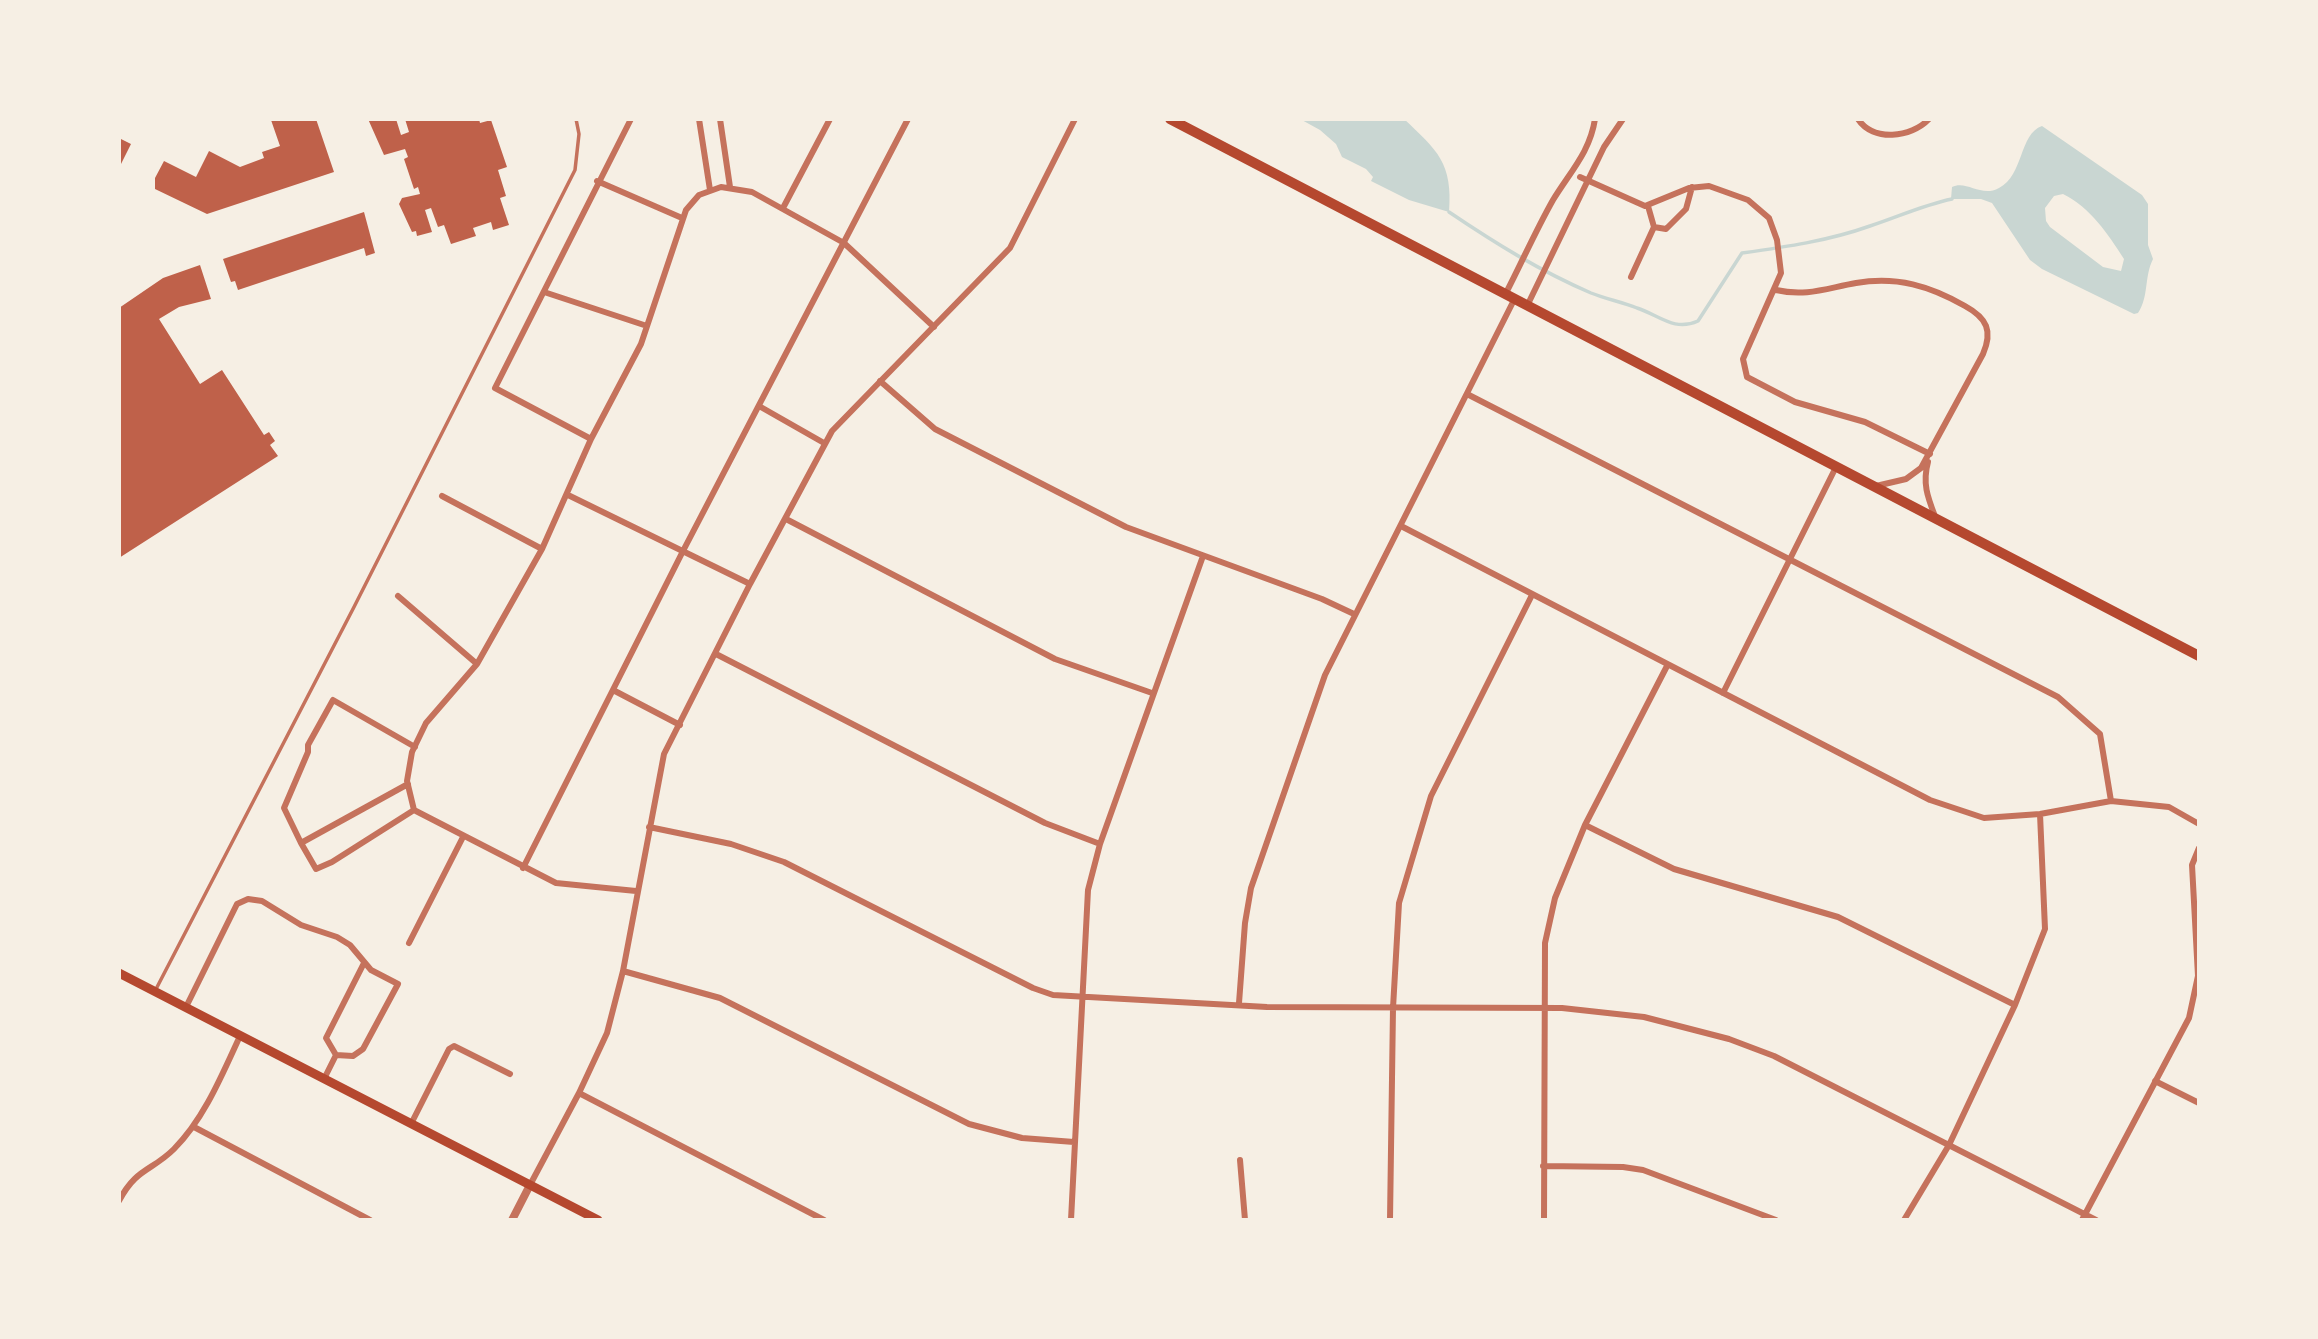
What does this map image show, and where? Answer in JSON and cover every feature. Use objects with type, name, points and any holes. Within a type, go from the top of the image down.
[{"type":"main road","points":[[1171,119],[2199,656]]},
{"type":"main road","points":[[119,973],[598,1220]]},
{"type":"street","points":[[591,439],[495,388],[597,181],[631,119]]},
{"type":"street","points":[[699,119],[710,190]]},
{"type":"street","points":[[720,119],[730,187]]},
{"type":"street","points":[[783,208],[830,119]]},
{"type":"street","points":[[523,868],[683,551],[908,119]]},
{"type":"street","points":[[512,1220],[579,1093],[607,1033],[623,971],[659,772],[750,584],[824,443],[842,418],[1010,248],[1075,119]]},
{"type":"street","points":[[1239,1003],[1245,923],[1256,871],[1320,688],[1354,614],[1467,394],[1520,266],[1553,201],[1593,136],[1595,119]]},
{"type":"street","points":[[1528,304],[1604,147],[1623,119]]},
{"type":"street","points":[[1858,119],[1867,130],[1881,136],[1919,126],[1929,119]]},
{"type":"street","points":[[1580,177],[1648,206],[1692,187],[1709,186],[1748,200],[1769,218],[1777,240],[1782,272],[1743,359],[1747,377],[1795,402],[1878,427],[1930,453]]},
{"type":"street","points":[[597,181],[682,218]]},
{"type":"street","points":[[636,891],[556,883],[523,868],[414,810],[408,785],[415,747],[426,723],[477,664],[542,549],[591,439],[647,326],[682,218],[690,203],[710,190],[730,187],[752,192],[844,243],[934,327]]},
{"type":"street","points":[[1654,227],[1666,229],[1675,223],[1686,209],[1692,187]]},
{"type":"street","points":[[1631,276],[1654,227],[1648,206]]},
{"type":"street","points":[[1776,290],[1807,294],[1857,283],[1910,282],[1945,295],[1982,316],[1989,330],[1987,344],[1921,468],[1906,479],[1873,486]]},
{"type":"street","points":[[544,292],[647,326]]},
{"type":"street","points":[[880,382],[919,417],[944,434],[1126,527],[1354,614]]},
{"type":"street","points":[[1467,394],[2058,696],[2100,734],[2111,801]]},
{"type":"street","points":[[759,406],[824,443]]},
{"type":"street","points":[[1930,453],[1924,478],[1937,519]]},
{"type":"street","points":[[1723,693],[1836,467]]},
{"type":"street","points":[[568,495],[750,584]]},
{"type":"street","points":[[442,496],[542,549]]},
{"type":"street","points":[[786,519],[1055,659],[1152,693]]},
{"type":"street","points":[[1401,526],[1930,800],[1984,818],[2040,814],[2111,801],[2169,807],[2199,824]]},
{"type":"street","points":[[1071,1220],[1088,890],[1100,844],[1203,556]]},
{"type":"street","points":[[1390,1220],[1393,1008],[1399,903],[1421,824],[1441,773],[1532,595]]},
{"type":"street","points":[[398,596],[477,664]]},
{"type":"street","points":[[716,654],[1045,823],[1100,844]]},
{"type":"street","points":[[1544,1220],[1545,943],[1552,909],[1563,873],[1585,825],[1667,666]]},
{"type":"street","points":[[613,690],[680,725]]},
{"type":"street","points":[[414,810],[332,862],[316,869],[284,808],[308,752],[308,745],[333,700],[415,747]]},
{"type":"street","points":[[301,843],[408,785]]},
{"type":"street","points":[[1904,1220],[1949,1145],[2015,1005],[2045,929],[2040,814]]},
{"type":"street","points":[[1585,825],[1674,869],[1838,918],[2015,1005]]},
{"type":"street","points":[[649,827],[731,844],[785,862],[1033,988],[1053,995],[1239,1003],[1267,1007],[1579,1009],[1630,1015],[1729,1039],[1774,1056],[2083,1217],[2095,1220]]},
{"type":"street","points":[[408,943],[463,837]]},
{"type":"street","points":[[2083,1217],[2189,1018],[2198,976],[2192,865],[2199,848]]},
{"type":"street","points":[[186,1007],[237,904],[247,900],[262,901],[301,925],[342,939],[364,963],[398,984],[363,1049],[353,1056],[336,1055]]},
{"type":"street","points":[[336,1055],[326,1038],[364,963]]},
{"type":"street","points":[[623,971],[694,988],[729,1002],[968,1124],[1022,1138],[1074,1142]]},
{"type":"street","points":[[119,1201],[127,1185],[147,1166],[172,1152],[194,1127],[240,1036]]},
{"type":"street","points":[[411,1124],[449,1049],[454,1046],[510,1074]]},
{"type":"street","points":[[324,1079],[336,1055]]},
{"type":"street","points":[[2155,1081],[2199,1103]]},
{"type":"street","points":[[579,1093],[824,1220]]},
{"type":"street","points":[[194,1127],[370,1220]]},
{"type":"street","points":[[1240,1160],[1245,1220]]},
{"type":"street","points":[[1543,1166],[1623,1167],[1643,1170],[1776,1220]]},
{"type":"street","points":[[119,1181],[127,1185]]},
{"type":"lane","points":[[155,991],[576,170],[579,134],[576,119]]},
{"type":"shaded area","points":[[1300,119],[1404,119],[1434,149],[1445,169],[1450,195],[1449,212],[1409,200],[1371,181],[1373,177],[1366,169],[1342,157],[1336,144],[1320,130]]},
{"type":"shaded area","points":[[2042,126],[2142,195],[2148,204],[2148,245],[2153,259],[2144,300],[2138,313],[2134,314],[2042,269],[2030,260],[1992,203],[1981,199],[1951,199],[1952,187],[1958,185],[1992,191],[2007,182],[2035,130]],"holes":[[[2063,194],[2098,222],[2112,240],[2124,259],[2121,271],[2103,267],[2050,227],[2046,221],[2045,208],[2054,196]]]},
{"type":"building","points":[[316,119],[334,172],[207,214],[155,189],[155,178],[164,161],[196,177],[209,151],[240,167],[264,158],[262,152],[280,146],[271,120]]},
{"type":"building","points":[[368,119],[396,119],[401,135],[409,132],[405,119],[479,119],[480,123],[491,120],[507,167],[498,170],[506,196],[500,198],[509,225],[493,230],[491,222],[473,228],[476,236],[451,244],[444,225],[438,227],[431,208],[425,210],[432,232],[417,236],[416,231],[412,232],[399,204],[402,198],[420,194],[418,187],[414,189],[404,159],[408,157],[405,149],[384,155]]},
{"type":"building","points":[[119,138],[131,144],[119,168]]},
{"type":"building","points":[[364,212],[375,253],[366,256],[364,248],[238,290],[235,281],[231,282],[223,259]]},
{"type":"building","points":[[200,265],[211,299],[179,307],[159,319],[200,384],[222,370],[264,435],[269,432],[275,441],[270,445],[278,456],[119,558],[119,308],[163,278]]},
{"type":"waterway","points":[[1449,212],[1518,256],[1572,284],[1681,325],[1698,321],[1742,253],[1838,236],[1952,199]]}]
